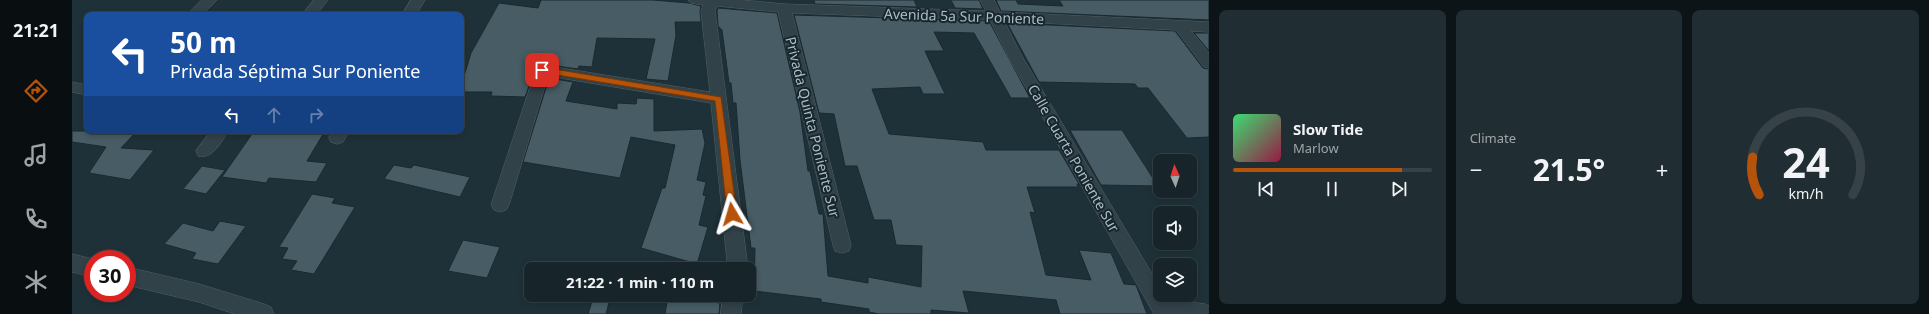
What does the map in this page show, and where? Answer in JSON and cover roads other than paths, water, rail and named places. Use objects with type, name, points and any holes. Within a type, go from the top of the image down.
[{"type":"street","points":[[197,12],[210,0]]},
{"type":"street","points":[[311,12],[321,0]]},
{"type":"street","points":[[411,12],[418,0]]},
{"type":"street","name":"Calle Cuarta Poniente Sur","points":[[987,0],[1016,58],[1163,311]]},
{"type":"street","points":[[707,1],[737,262]]},
{"type":"street","name":"Avenida 5a Sur Poniente","points":[[707,1],[784,8],[995,16],[1181,27],[1209,27]]},
{"type":"street","name":"Privada Quinta Poniente Sur","points":[[784,8],[842,246]]},
{"type":"street","points":[[1181,27],[1209,63]]},
{"type":"street","points":[[500,205],[542,70],[718,99]]},
{"type":"street","points":[[72,88],[84,90]]},
{"type":"street","points":[[204,151],[218,134]]},
{"type":"street","points":[[72,263],[84,266]]},
{"type":"street","points":[[136,278],[199,293],[264,314]]},
{"type":"street","points":[[731,314],[732,302]]},
{"type":"street","points":[[1163,311],[1205,314]]}]
